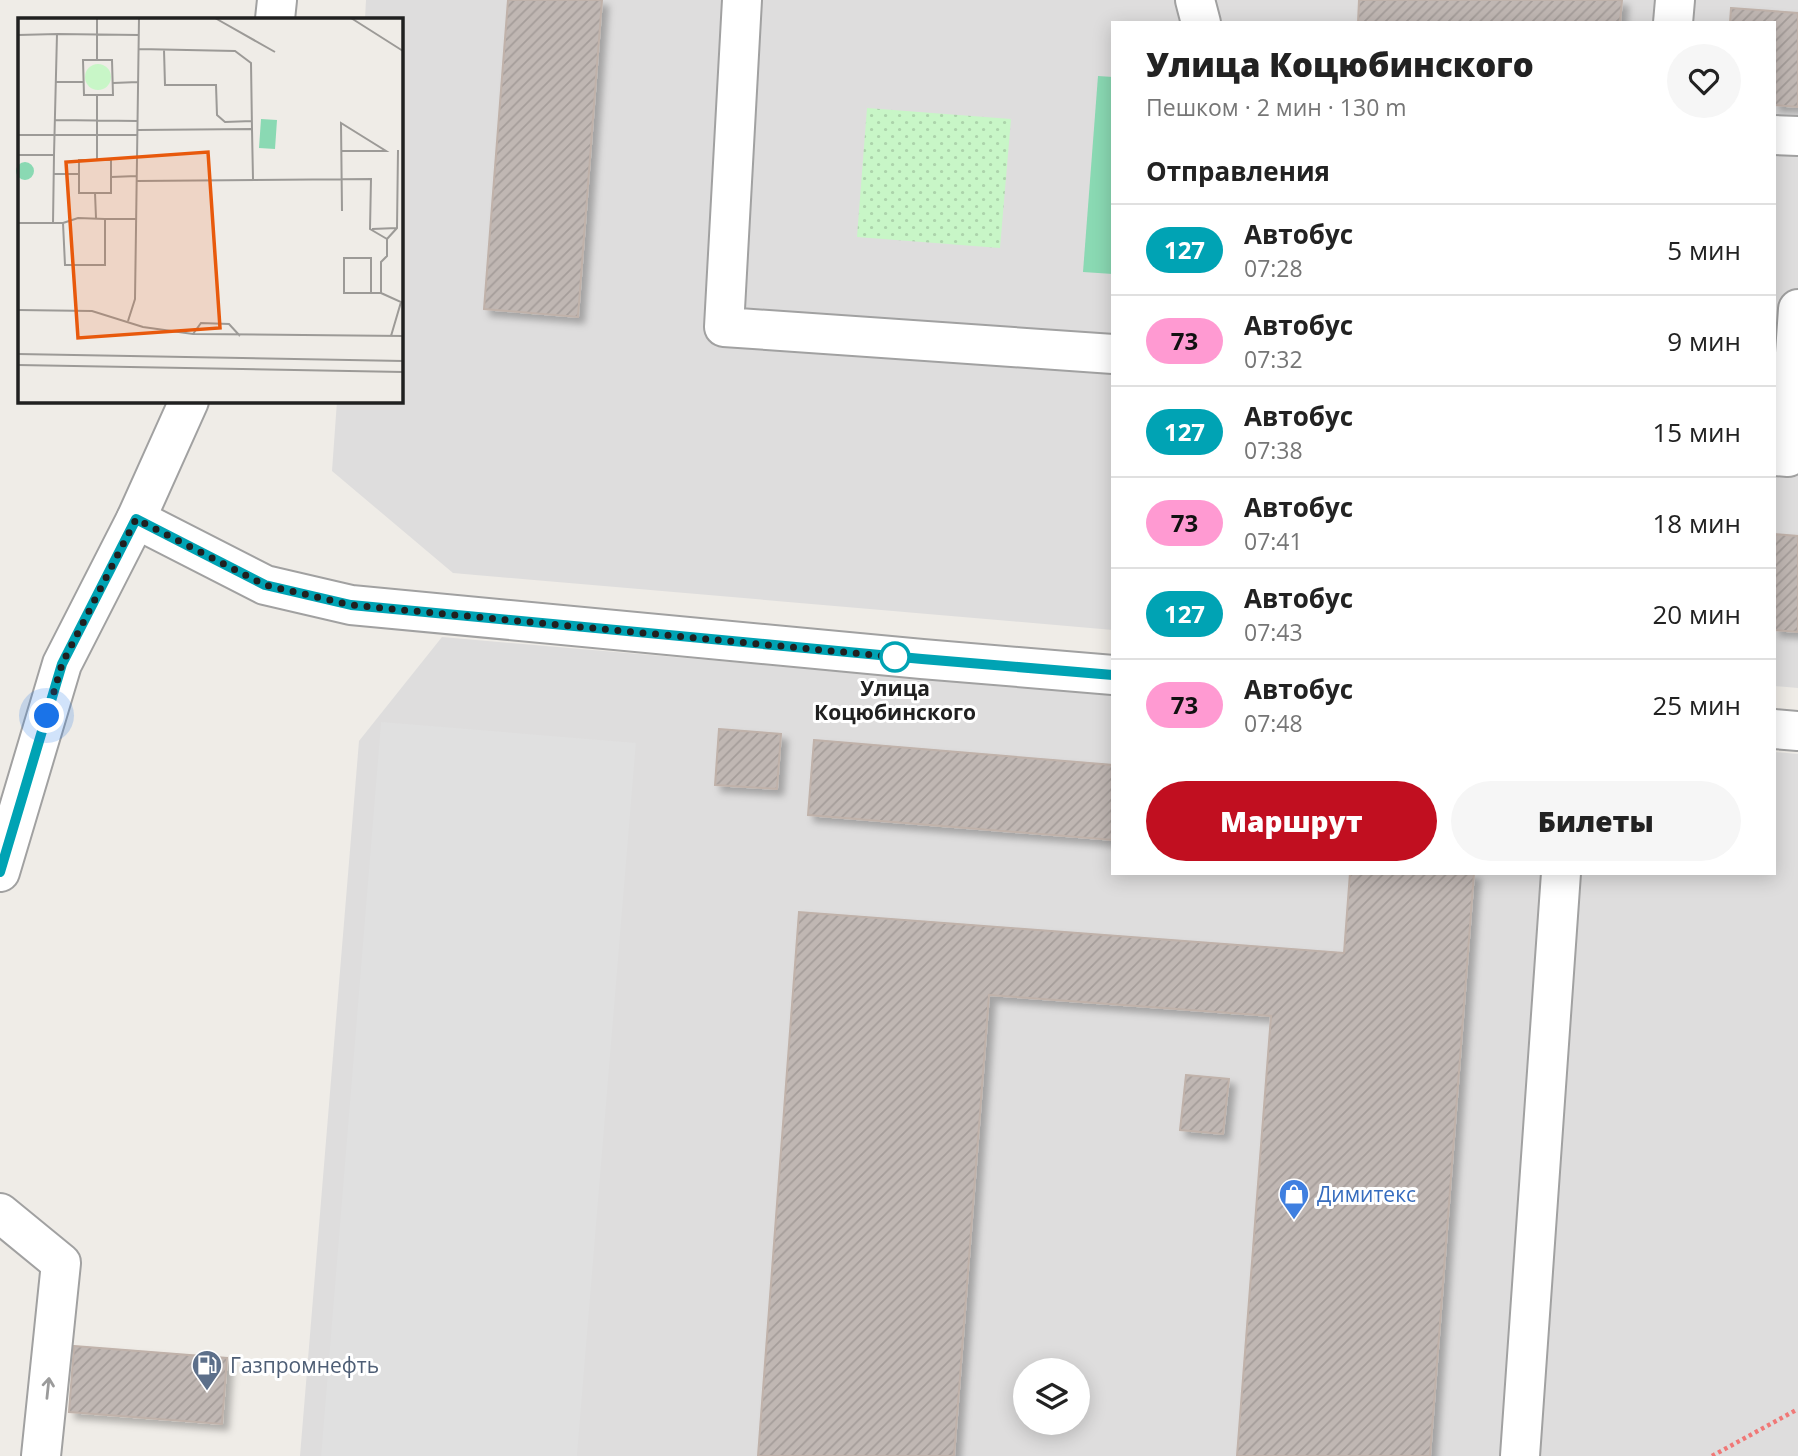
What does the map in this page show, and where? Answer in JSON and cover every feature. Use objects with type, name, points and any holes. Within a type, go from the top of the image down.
[{"type":"street","points":[[275,18],[276,0]]},
{"type":"street","points":[[742,0],[724,327],[1111,354]]},
{"type":"street","points":[[1195,0],[1200,21]]},
{"type":"street","points":[[1674,21],[1675,0]]},
{"type":"street","points":[[1776,135],[1798,136]]},
{"type":"street","points":[[1776,456],[1788,457],[1798,309]]},
{"type":"street","points":[[0,872],[62,664],[136,519],[189,402]]},
{"type":"street","points":[[136,519],[265,585],[351,605],[1111,675]]},
{"type":"street","points":[[1776,729],[1798,731]]},
{"type":"street","points":[[1520,1456],[1561,875]]},
{"type":"street","points":[[0,1213],[61,1263],[41,1456]]},
{"type":"path","points":[[1712,1456],[1798,1409]]},
{"type":"shaded area","points":[[366,0],[1798,0],[1798,688],[1776,686],[1776,21],[1111,21],[1111,630],[453,573],[332,471],[337,402],[402,402],[402,18],[365,18]]},
{"type":"shaded area","points":[[442,637],[1111,695],[1111,875],[1776,875],[1776,752],[1798,754],[1798,1456],[300,1456],[359,741]]},
{"type":"shaded area","points":[[381,722],[636,743],[577,1456],[321,1456]]},
{"type":"green space","points":[[1098,76],[1111,77],[1111,274],[1083,272]]},
{"type":"green space","points":[[867,108],[1011,119],[1000,248],[857,237]]},
{"type":"building","points":[[508,0],[602,0],[578,317],[484,309]]},
{"type":"building","points":[[1359,0],[1622,0],[1620,21],[1358,21]]},
{"type":"building","points":[[1731,8],[1798,13],[1798,107],[1776,105],[1776,21],[1730,21]]},
{"type":"building","points":[[1776,534],[1798,536],[1798,632],[1776,630]]},
{"type":"building","points":[[719,729],[781,734],[777,789],[715,785]]},
{"type":"building","points":[[814,740],[1111,765],[1111,840],[808,815]]},
{"type":"building","points":[[1350,875],[1474,875],[1430,1456],[1237,1456],[1271,1016],[989,995],[954,1456],[758,1456],[799,912],[1344,953]]},
{"type":"building","points":[[1186,1075],[1229,1079],[1223,1134],[1180,1130]]},
{"type":"building","points":[[74,1346],[227,1358],[222,1424],[69,1412]]},
{"type":"bus line","name":"127","points":[[0,872],[62,664],[136,519],[265,585],[351,605],[1111,675]]},
{"type":"place","name":"Улица Коцюбинского","points":[[895,657]]},
{"type":"place","name":"Димитекс","points":[[1294,1221]]},
{"type":"place","name":"Газпромнефть","points":[[207,1392]]},
{"type":"route","points":[[47,716],[62,664],[136,519],[265,585],[351,605],[895,657]]}]
